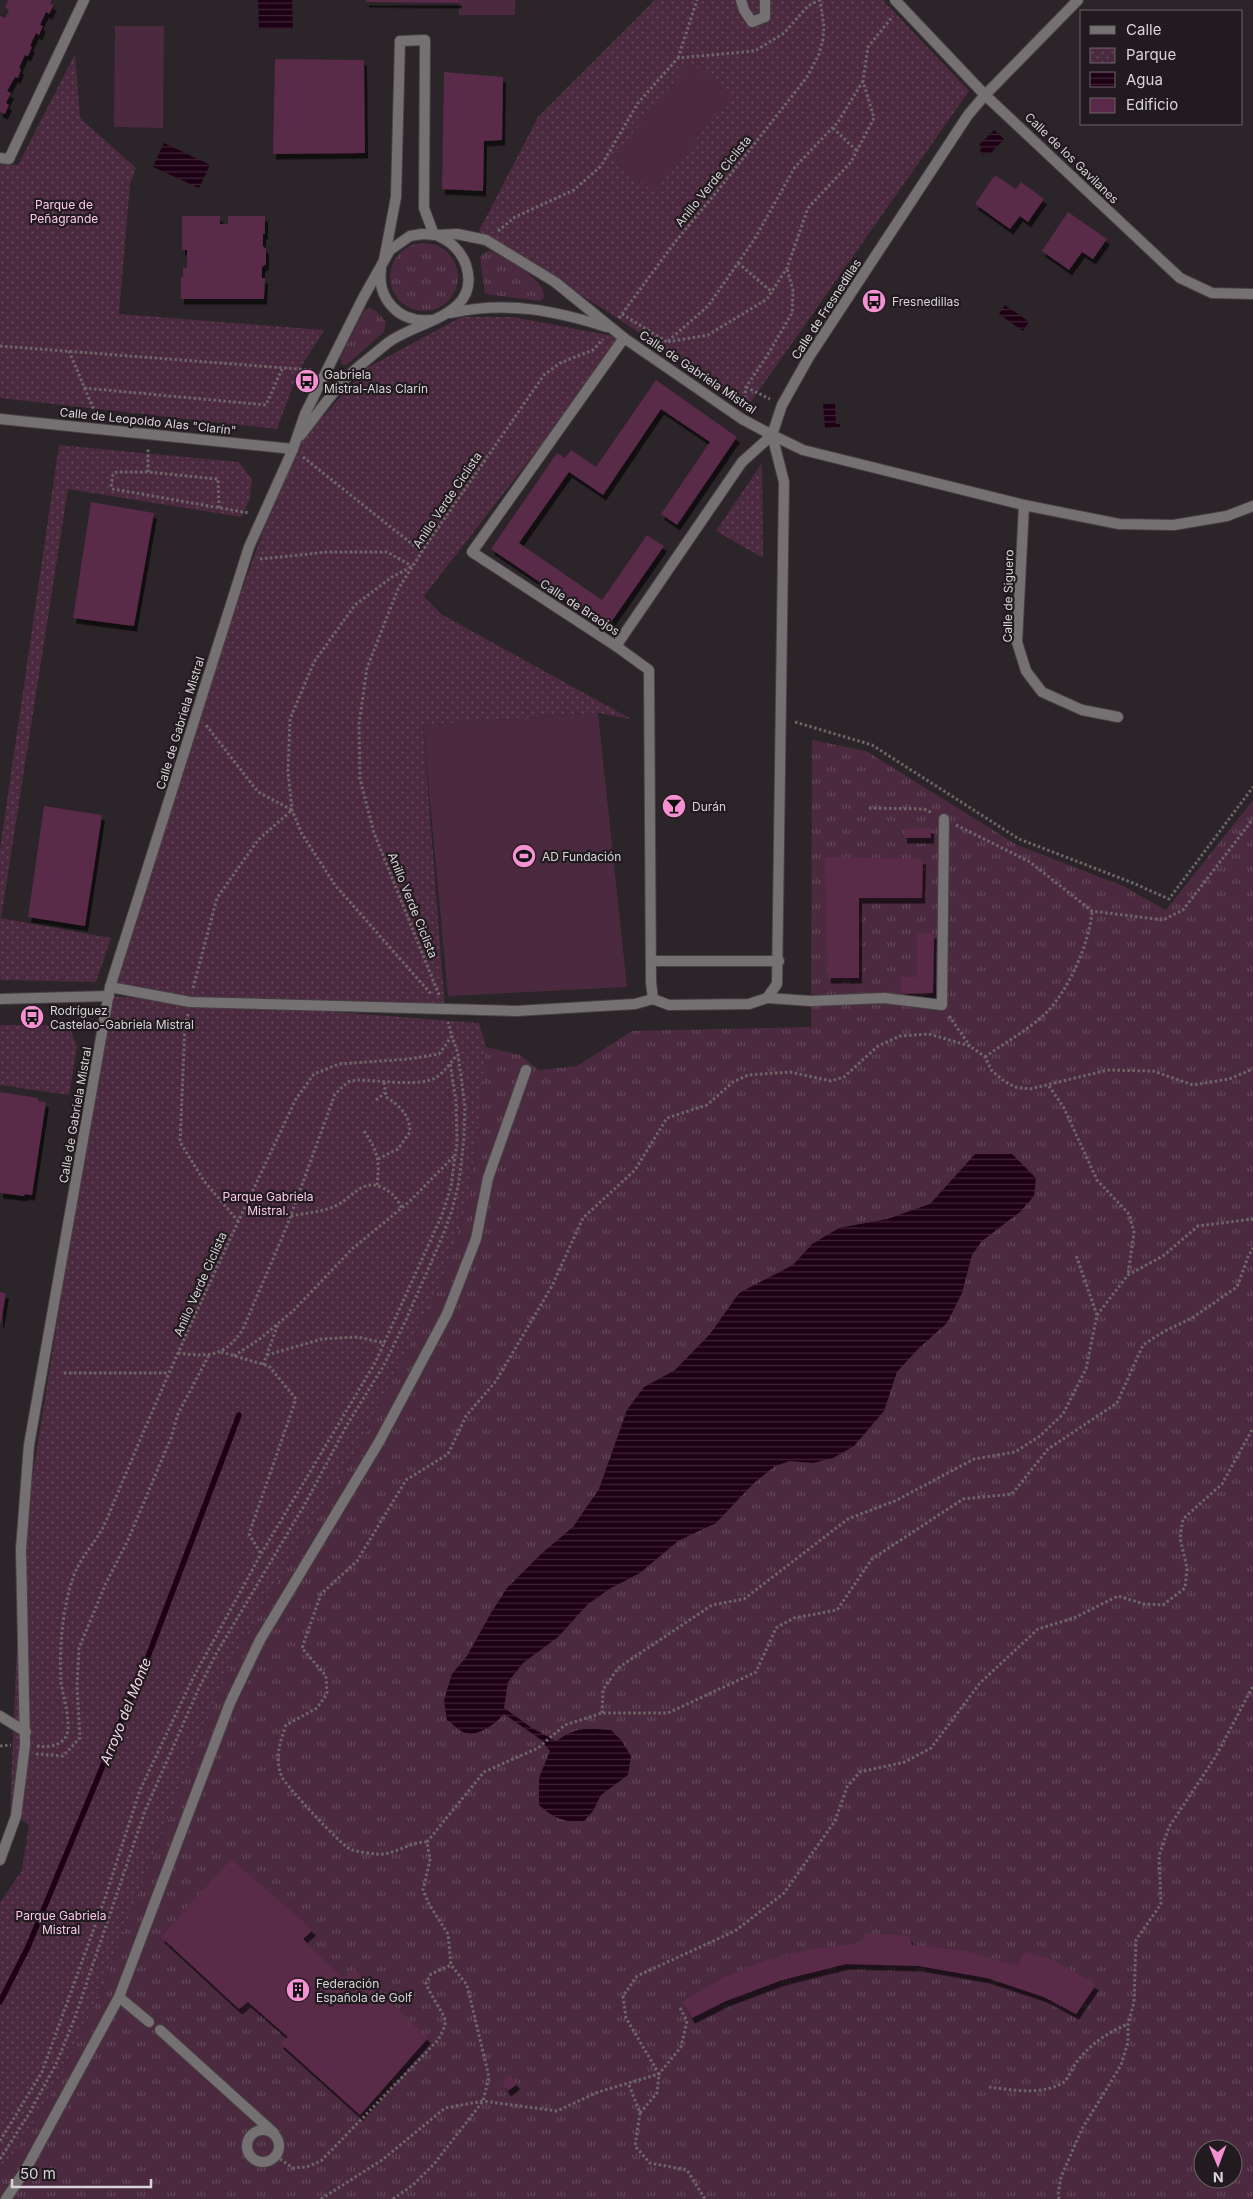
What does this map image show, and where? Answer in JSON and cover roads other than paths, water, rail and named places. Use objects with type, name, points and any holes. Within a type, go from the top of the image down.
[{"type":"street","points":[[4,158],[84,0]]},
{"type":"street","points":[[741,0],[744,10],[752,22],[765,17],[765,0]]},
{"type":"street","name":"Calle de Fresnedillas","points":[[616,646],[742,462],[772,434],[782,405],[809,357],[968,115],[985,95],[1078,0]]},
{"type":"street","name":"Calle de los Gavilanes","points":[[898,3],[985,95],[1180,278],[1212,293],[1253,294]]},
{"type":"street","points":[[382,263],[396,197],[400,41],[425,40],[424,208],[435,235]]},
{"type":"street","name":"Calle de Gabriela Mistral","points":[[0,1860],[16,1816],[25,1749],[21,1549],[29,1445],[109,991],[245,561],[294,445],[305,414],[363,298],[390,250],[410,236],[457,234],[486,240],[555,282],[610,328],[742,419],[772,434]]},
{"type":"street","name":"Calle de Gabriela Mistral","points":[[435,235],[447,240],[457,248],[467,270],[468,282],[464,294],[458,305],[449,313]]},
{"type":"street","name":"Calle de Gabriela Mistral","points":[[382,263],[381,288],[392,308],[411,319],[433,320]]},
{"type":"street","name":"Calle de Gabriela Mistral","points":[[294,445],[346,378],[389,342],[449,313],[474,308],[539,309],[569,315],[610,328]]},
{"type":"street","name":"Calle de Braojos","points":[[624,338],[472,552],[616,646],[649,670],[651,961],[653,999]]},
{"type":"street","name":"Calle de Leopoldo Alas \"Clarín\"","points":[[0,419],[149,434],[294,445]]},
{"type":"street","points":[[772,434],[803,450],[1024,505],[1119,524],[1164,525],[1227,516],[1253,506]]},
{"type":"street","points":[[767,998],[777,984],[779,961],[784,482],[772,434]]},
{"type":"street","name":"Calle de Siguero","points":[[1024,505],[1017,642],[1026,672],[1042,692],[1082,710],[1118,717]]},
{"type":"street","points":[[0,999],[109,991],[190,1002],[516,1011],[635,1004],[653,999],[669,1005],[739,1005],[767,998],[811,1001],[884,998],[942,1005],[944,819]]},
{"type":"street","points":[[651,961],[779,961]]},
{"type":"street","points":[[6,2199],[26,2169],[119,1996],[230,1702],[260,1640],[379,1442],[447,1314],[476,1239],[488,1178],[526,1070]]},
{"type":"street","points":[[0,1716],[26,1732]]},
{"type":"street","points":[[119,1996],[149,2022]]},
{"type":"street","points":[[160,2030],[274,2133],[278,2140],[279,2148],[276,2156],[270,2161],[262,2163],[251,2158],[246,2146],[251,2135],[262,2130],[274,2133]]},
{"type":"water","points":[[258,0],[292,0],[293,29],[259,29]]},
{"type":"water","points":[[994,130],[1004,139],[990,154],[982,155],[980,150],[982,147],[979,145]]},
{"type":"water","points":[[164,143],[210,165],[199,188],[153,167]]},
{"type":"water","points":[[1005,305],[1029,322],[1023,331],[999,314]]},
{"type":"water","points":[[835,403],[836,424],[840,424],[840,427],[825,428],[823,404]]},
{"type":"water","points":[[975,1154],[1012,1154],[1036,1178],[1034,1196],[1020,1212],[982,1241],[972,1255],[962,1293],[947,1323],[917,1350],[897,1372],[884,1411],[854,1446],[833,1458],[813,1463],[790,1461],[775,1466],[754,1483],[716,1523],[678,1541],[640,1573],[611,1588],[588,1604],[558,1637],[523,1663],[508,1682],[504,1708],[532,1728],[556,1741],[576,1730],[611,1730],[621,1740],[631,1756],[628,1775],[601,1795],[593,1811],[584,1821],[560,1819],[549,1813],[539,1805],[539,1778],[550,1751],[540,1739],[504,1714],[491,1726],[474,1733],[463,1732],[447,1720],[444,1700],[452,1674],[467,1656],[507,1588],[541,1554],[573,1527],[599,1489],[627,1410],[644,1387],[675,1370],[710,1334],[739,1293],[793,1265],[812,1244],[839,1228],[887,1219],[930,1204]]},
{"type":"waterway","name":"Arroyo del Monte","points":[[0,2002],[28,1947],[149,1654],[239,1415]]},
{"type":"place","name":"Fresnedillas","points":[[874,301]]},
{"type":"place","name":"Gabriela Mistral-Alas Clarín","points":[[307,381]]},
{"type":"place","name":"Durán","points":[[674,806]]},
{"type":"place","name":"AD Fundación","points":[[524,856]]},
{"type":"place","name":"Rodríguez Castelao-Gabriela Mistral","points":[[32,1017]]},
{"type":"place","name":"Federación Española de Golf","points":[[298,1990]]},
{"type":"park label","name":"Parque de Peñagrande","points":[[64,211]]},
{"type":"park label","name":"Parque Gabriela Mistral.","points":[[268,1203]]},
{"type":"park label","name":"Parque Gabriela Mistral","points":[[61,1922]]}]
